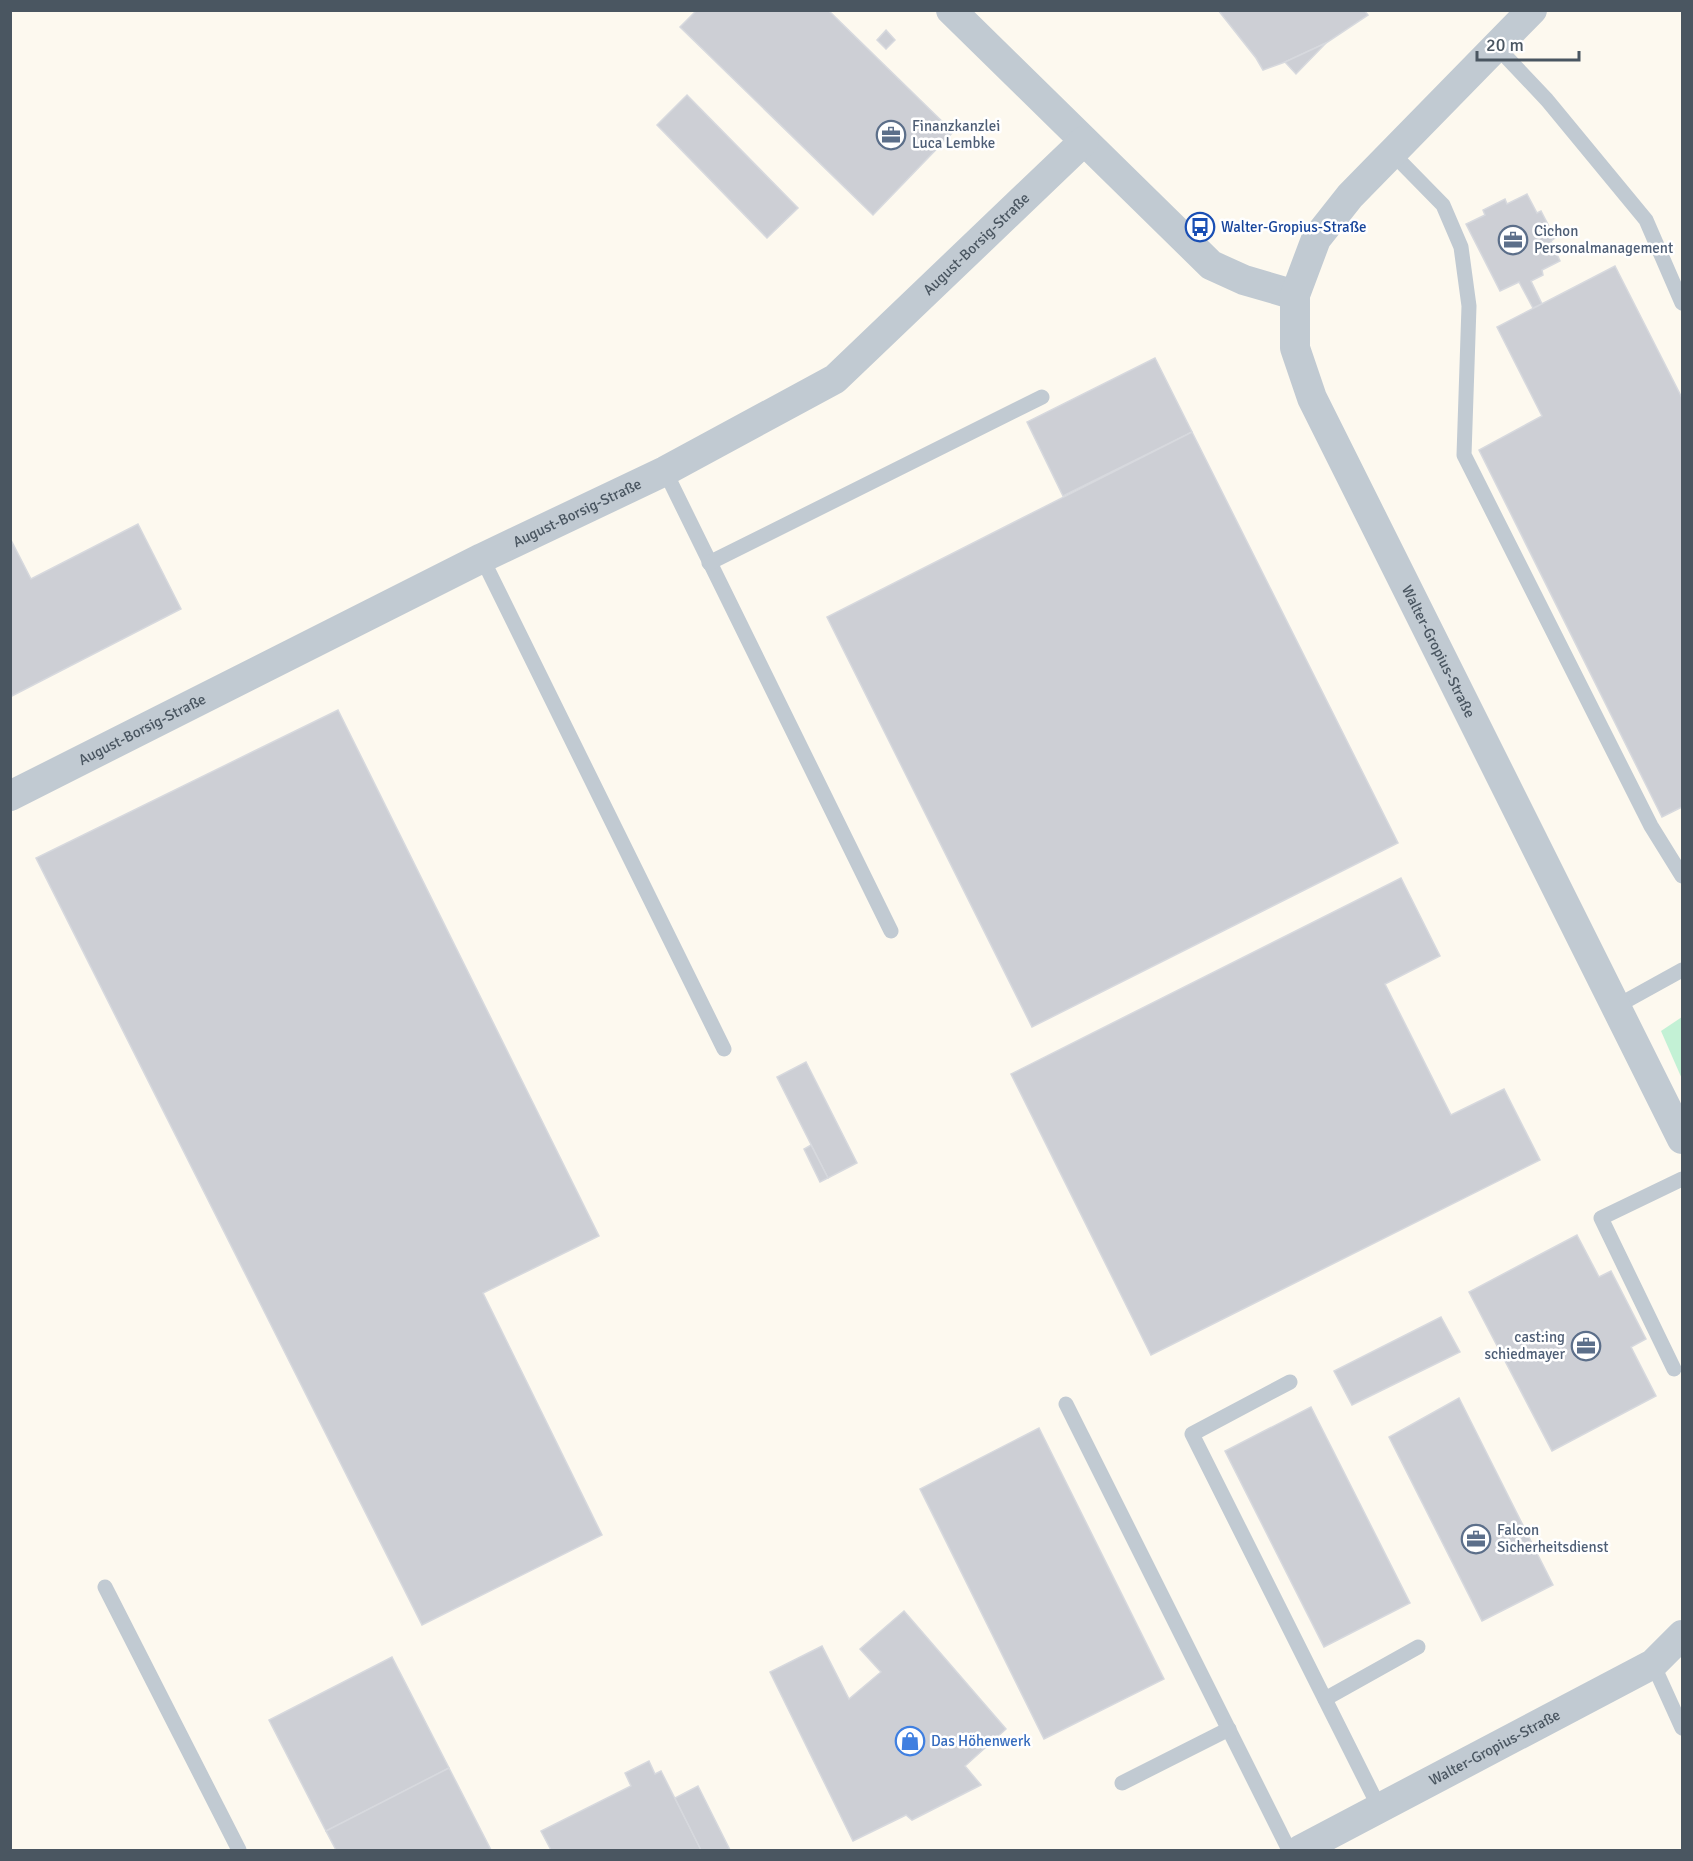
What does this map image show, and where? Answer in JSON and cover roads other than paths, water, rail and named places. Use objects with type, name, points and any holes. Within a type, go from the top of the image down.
[{"type":"street","points":[[951,10],[1210,265],[1244,280],[1295,295]]},
{"type":"street","name":"Walter-Gropius-Straße","points":[[1532,10],[1350,196],[1316,239],[1295,295],[1295,348],[1312,398],[1683,1139]]},
{"type":"street","name":"August-Borsig-Straße","points":[[10,796],[482,558],[665,471],[835,380],[1084,141]]},
{"type":"street","name":"Walter-Gropius-Straße","points":[[1300,1851],[1653,1664],[1683,1635]]},
{"type":"lane","points":[[1496,46],[1580,139],[1646,220],[1683,303]]},
{"type":"lane","points":[[1392,153],[1443,205],[1461,247],[1469,306],[1464,455],[1651,826],[1683,876]]},
{"type":"lane","points":[[709,563],[1042,397]]},
{"type":"lane","points":[[665,471],[891,931]]},
{"type":"lane","points":[[482,558],[724,1049]]},
{"type":"lane","points":[[1616,1007],[1683,970]]},
{"type":"lane","points":[[1674,1369],[1601,1218],[1683,1179]]},
{"type":"lane","points":[[1290,1382],[1192,1434],[1380,1809]]},
{"type":"lane","points":[[1066,1404],[1289,1851]]},
{"type":"lane","points":[[105,1587],[239,1851]]},
{"type":"lane","points":[[1325,1699],[1418,1647]]},
{"type":"lane","points":[[1653,1664],[1683,1728]]},
{"type":"lane","points":[[1122,1783],[1229,1729]]},
{"type":"place","name":"Finanzkanzlei Luca Lembke","points":[[891,135]]},
{"type":"place","name":"Walter-Gropius-Straße","points":[[1200,227]]},
{"type":"place","name":"Cichon Personalmanagement","points":[[1513,240]]},
{"type":"place","name":"cast:ing schiedmayer","points":[[1586,1346]]},
{"type":"place","name":"Falcon Sicherheitsdienst","points":[[1476,1539]]},
{"type":"place","name":"Das Höhenwerk","points":[[910,1741]]}]
